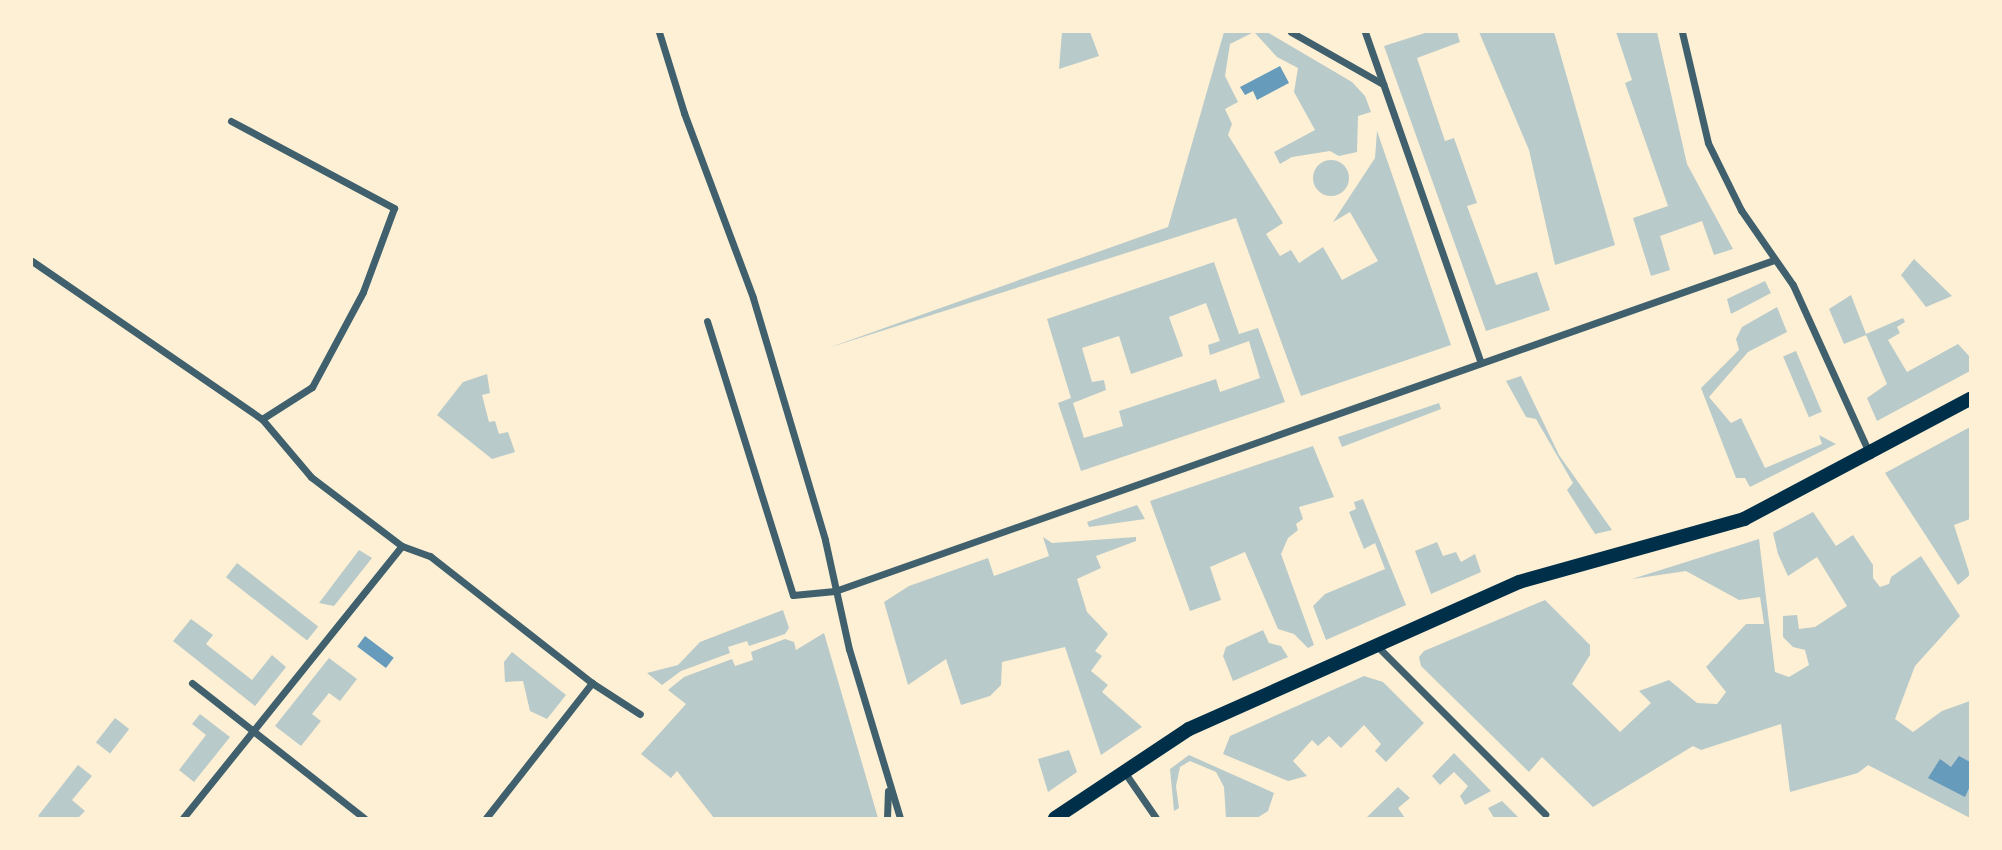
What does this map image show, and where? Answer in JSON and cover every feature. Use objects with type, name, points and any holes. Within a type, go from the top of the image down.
[{"type":"main road","points":[[1055,818],[1123,770],[1189,729],[1519,582],[1744,519],[1870,456],[1970,399]]},
{"type":"street","points":[[659,32],[684,113],[753,298],[825,540],[835,591],[888,787],[901,818]]},
{"type":"street","points":[[1291,32],[1383,85]]},
{"type":"street","points":[[1365,32],[1480,361]]},
{"type":"street","points":[[1682,32],[1707,143],[1741,210],[1793,285],[1870,456]]},
{"type":"street","points":[[231,121],[394,208],[363,292],[312,387],[262,419]]},
{"type":"street","points":[[707,321],[793,595],[835,591],[1480,361],[1774,260]]},
{"type":"street","points":[[32,261],[262,419],[311,477],[402,546],[430,556],[592,683],[640,714]]},
{"type":"street","points":[[183,818],[402,546]]},
{"type":"street","points":[[1376,646],[1545,814]]},
{"type":"street","points":[[192,682],[364,818]]},
{"type":"street","points":[[486,818],[592,683]]},
{"type":"street","points":[[1123,770],[1156,818]]},
{"type":"street","points":[[887,818],[888,787]]},
{"type":"shaded area","points":[[1062,32],[1090,32],[1099,56],[1059,69]]},
{"type":"shaded area","points":[[1224,32],[1254,32],[1230,44],[1225,76],[1238,102],[1225,109],[1232,124],[1228,135],[1283,223],[1266,234],[1280,256],[1291,250],[1299,263],[1323,247],[1342,280],[1378,261],[1350,212],[1333,222],[1375,158],[1377,131],[1451,345],[1301,396],[1236,218],[828,348],[1168,227]]},
{"type":"shaded area","points":[[1254,32],[1267,32],[1352,82],[1365,96],[1371,112],[1358,116],[1357,152],[1339,156],[1330,151],[1292,157],[1280,164],[1274,152],[1315,130],[1294,92],[1298,68],[1277,57]]},
{"type":"shaded area","points":[[1428,32],[1457,32],[1460,42],[1417,58],[1445,141],[1454,138],[1477,203],[1467,206],[1496,285],[1537,272],[1550,310],[1486,331],[1384,46]]},
{"type":"shaded area","points":[[1479,32],[1554,32],[1615,245],[1555,265],[1529,150]]},
{"type":"shaded area","points":[[1616,32],[1657,32],[1687,164],[1733,249],[1714,255],[1702,221],[1660,236],[1670,270],[1651,276],[1633,218],[1668,206],[1625,83],[1632,80]]},
{"type":"shaded area","points":[[1331,160],[1344,165],[1349,178],[1344,191],[1331,196],[1318,191],[1313,178],[1318,165]]},
{"type":"shaded area","points":[[1914,259],[1952,296],[1926,307],[1901,275]]},
{"type":"shaded area","points":[[1214,262],[1239,334],[1258,328],[1285,402],[1081,471],[1058,403],[1071,398],[1047,319]],"holes":[[[1206,303],[1220,341],[1208,345],[1210,355],[1249,341],[1260,378],[1220,392],[1216,379],[1119,411],[1123,426],[1084,438],[1073,403],[1106,390],[1104,380],[1092,382],[1082,348],[1119,336],[1131,374],[1183,356],[1169,317]]]},
{"type":"shaded area","points":[[1765,281],[1771,293],[1731,314],[1727,299]]},
{"type":"shaded area","points":[[1851,295],[1866,334],[1903,318],[1905,322],[1897,327],[1900,333],[1888,340],[1907,372],[1958,344],[1970,357],[1970,371],[1877,421],[1867,398],[1887,384],[1866,335],[1844,344],[1829,309]]},
{"type":"shaded area","points":[[1777,307],[1787,332],[1748,352],[1709,397],[1731,423],[1741,418],[1765,468],[1822,444],[1819,435],[1836,444],[1750,487],[1745,478],[1736,478],[1701,388],[1739,350],[1736,339],[1742,327]]},
{"type":"shaded area","points":[[1796,351],[1822,412],[1809,417],[1783,356]]},
{"type":"shaded area","points":[[487,374],[490,393],[482,395],[489,422],[495,421],[499,434],[508,432],[515,452],[492,459],[437,415],[463,382]]},
{"type":"shaded area","points":[[1521,376],[1559,455],[1612,530],[1595,534],[1567,490],[1573,483],[1536,419],[1526,417],[1506,381]]},
{"type":"shaded area","points":[[1439,403],[1441,409],[1342,447],[1338,437]]},
{"type":"shaded area","points":[[1970,427],[1970,519],[1954,525],[1970,575],[1958,585],[1885,473]]},
{"type":"shaded area","points":[[1313,446],[1334,497],[1299,507],[1303,519],[1296,524],[1298,530],[1288,538],[1281,554],[1314,645],[1308,648],[1294,634],[1278,629],[1245,552],[1210,567],[1221,600],[1190,611],[1150,501]]},
{"type":"shaded area","points":[[1363,499],[1406,605],[1326,640],[1313,606],[1325,594],[1385,569],[1375,543],[1364,549],[1349,512],[1356,509],[1354,502]]},
{"type":"shaded area","points":[[1137,505],[1145,519],[1089,527],[1087,522]]},
{"type":"shaded area","points":[[1813,512],[1836,546],[1853,535],[1873,565],[1873,578],[1880,587],[1889,584],[1891,577],[1921,556],[1960,616],[1915,666],[1895,719],[1913,732],[1942,711],[1970,701],[1970,818],[1868,765],[1858,773],[1790,792],[1781,724],[1701,750],[1693,746],[1593,807],[1542,757],[1529,772],[1421,666],[1419,657],[1424,651],[1545,600],[1590,645],[1590,655],[1572,684],[1620,732],[1651,703],[1639,691],[1669,680],[1697,703],[1717,704],[1726,692],[1706,667],[1746,624],[1764,624],[1760,597],[1739,600],[1686,571],[1632,579],[1759,539],[1775,672],[1789,677],[1809,665],[1805,650],[1793,647],[1783,637],[1783,616],[1797,615],[1799,629],[1815,627],[1847,606],[1817,557],[1788,576],[1778,554],[1773,533]]},
{"type":"shaded area","points":[[1043,537],[1052,543],[1136,537],[1136,541],[1096,556],[1101,568],[1077,579],[1087,612],[1108,634],[1095,651],[1102,656],[1091,671],[1108,685],[1102,692],[1142,727],[1101,755],[1065,647],[1002,662],[1001,685],[990,696],[961,705],[946,659],[908,685],[884,602],[909,586],[988,558],[994,576],[1049,556]]},
{"type":"shaded area","points":[[1437,542],[1443,556],[1456,552],[1461,562],[1475,554],[1481,572],[1431,594],[1415,551]]},
{"type":"shaded area","points":[[359,550],[372,558],[334,606],[319,603]]},
{"type":"shaded area","points":[[237,563],[318,626],[307,641],[226,577]]},
{"type":"shaded area","points":[[783,610],[789,628],[785,634],[749,646],[747,641],[728,647],[730,653],[681,671],[662,685],[647,673],[678,665],[700,642]]},
{"type":"shaded area","points":[[191,619],[213,635],[206,644],[252,680],[272,655],[286,667],[255,706],[173,641]]},
{"type":"shaded area","points":[[1263,630],[1269,643],[1281,646],[1288,657],[1233,681],[1223,656],[1226,647]]},
{"type":"shaded area","points":[[824,633],[878,818],[714,818],[677,771],[671,778],[641,754],[686,704],[668,690],[684,677],[732,659],[735,666],[753,660],[751,652],[785,639],[794,642],[796,650]]},
{"type":"shaded area","points":[[512,652],[566,695],[547,719],[530,711],[523,681],[505,682],[504,662]]},
{"type":"shaded area","points":[[329,658],[357,679],[340,701],[329,693],[312,714],[321,721],[301,746],[275,726]]},
{"type":"shaded area","points":[[1364,676],[1383,682],[1424,723],[1386,762],[1375,751],[1381,744],[1364,725],[1341,748],[1329,736],[1318,746],[1312,740],[1293,761],[1307,776],[1288,781],[1223,754],[1230,736]]},
{"type":"shaded area","points":[[200,714],[230,737],[194,782],[179,770],[206,735],[192,724]]},
{"type":"shaded area","points":[[115,718],[129,729],[110,754],[96,742]]},
{"type":"shaded area","points":[[1069,750],[1077,772],[1048,792],[1038,759]]},
{"type":"shaded area","points":[[1454,753],[1491,791],[1465,805],[1460,796],[1468,786],[1454,772],[1440,785],[1432,776]]},
{"type":"shaded area","points":[[1189,755],[1274,793],[1268,811],[1257,818],[1226,818],[1224,787],[1216,772],[1190,761],[1180,767],[1176,786],[1179,808],[1174,811],[1170,769]]},
{"type":"shaded area","points":[[78,765],[92,776],[72,800],[85,811],[78,818],[38,816]]},
{"type":"shaded area","points":[[1398,787],[1410,798],[1398,808],[1405,818],[1366,818]]},
{"type":"shaded area","points":[[1502,801],[1519,818],[1494,818],[1488,808]]},
{"type":"water","points":[[1280,66],[1289,83],[1257,100],[1253,91],[1245,95],[1240,87]]},
{"type":"water","points":[[365,636],[394,658],[386,668],[357,646]]},
{"type":"water","points":[[1959,756],[1970,762],[1970,786],[1965,797],[1928,778],[1940,759],[1951,767]]}]
